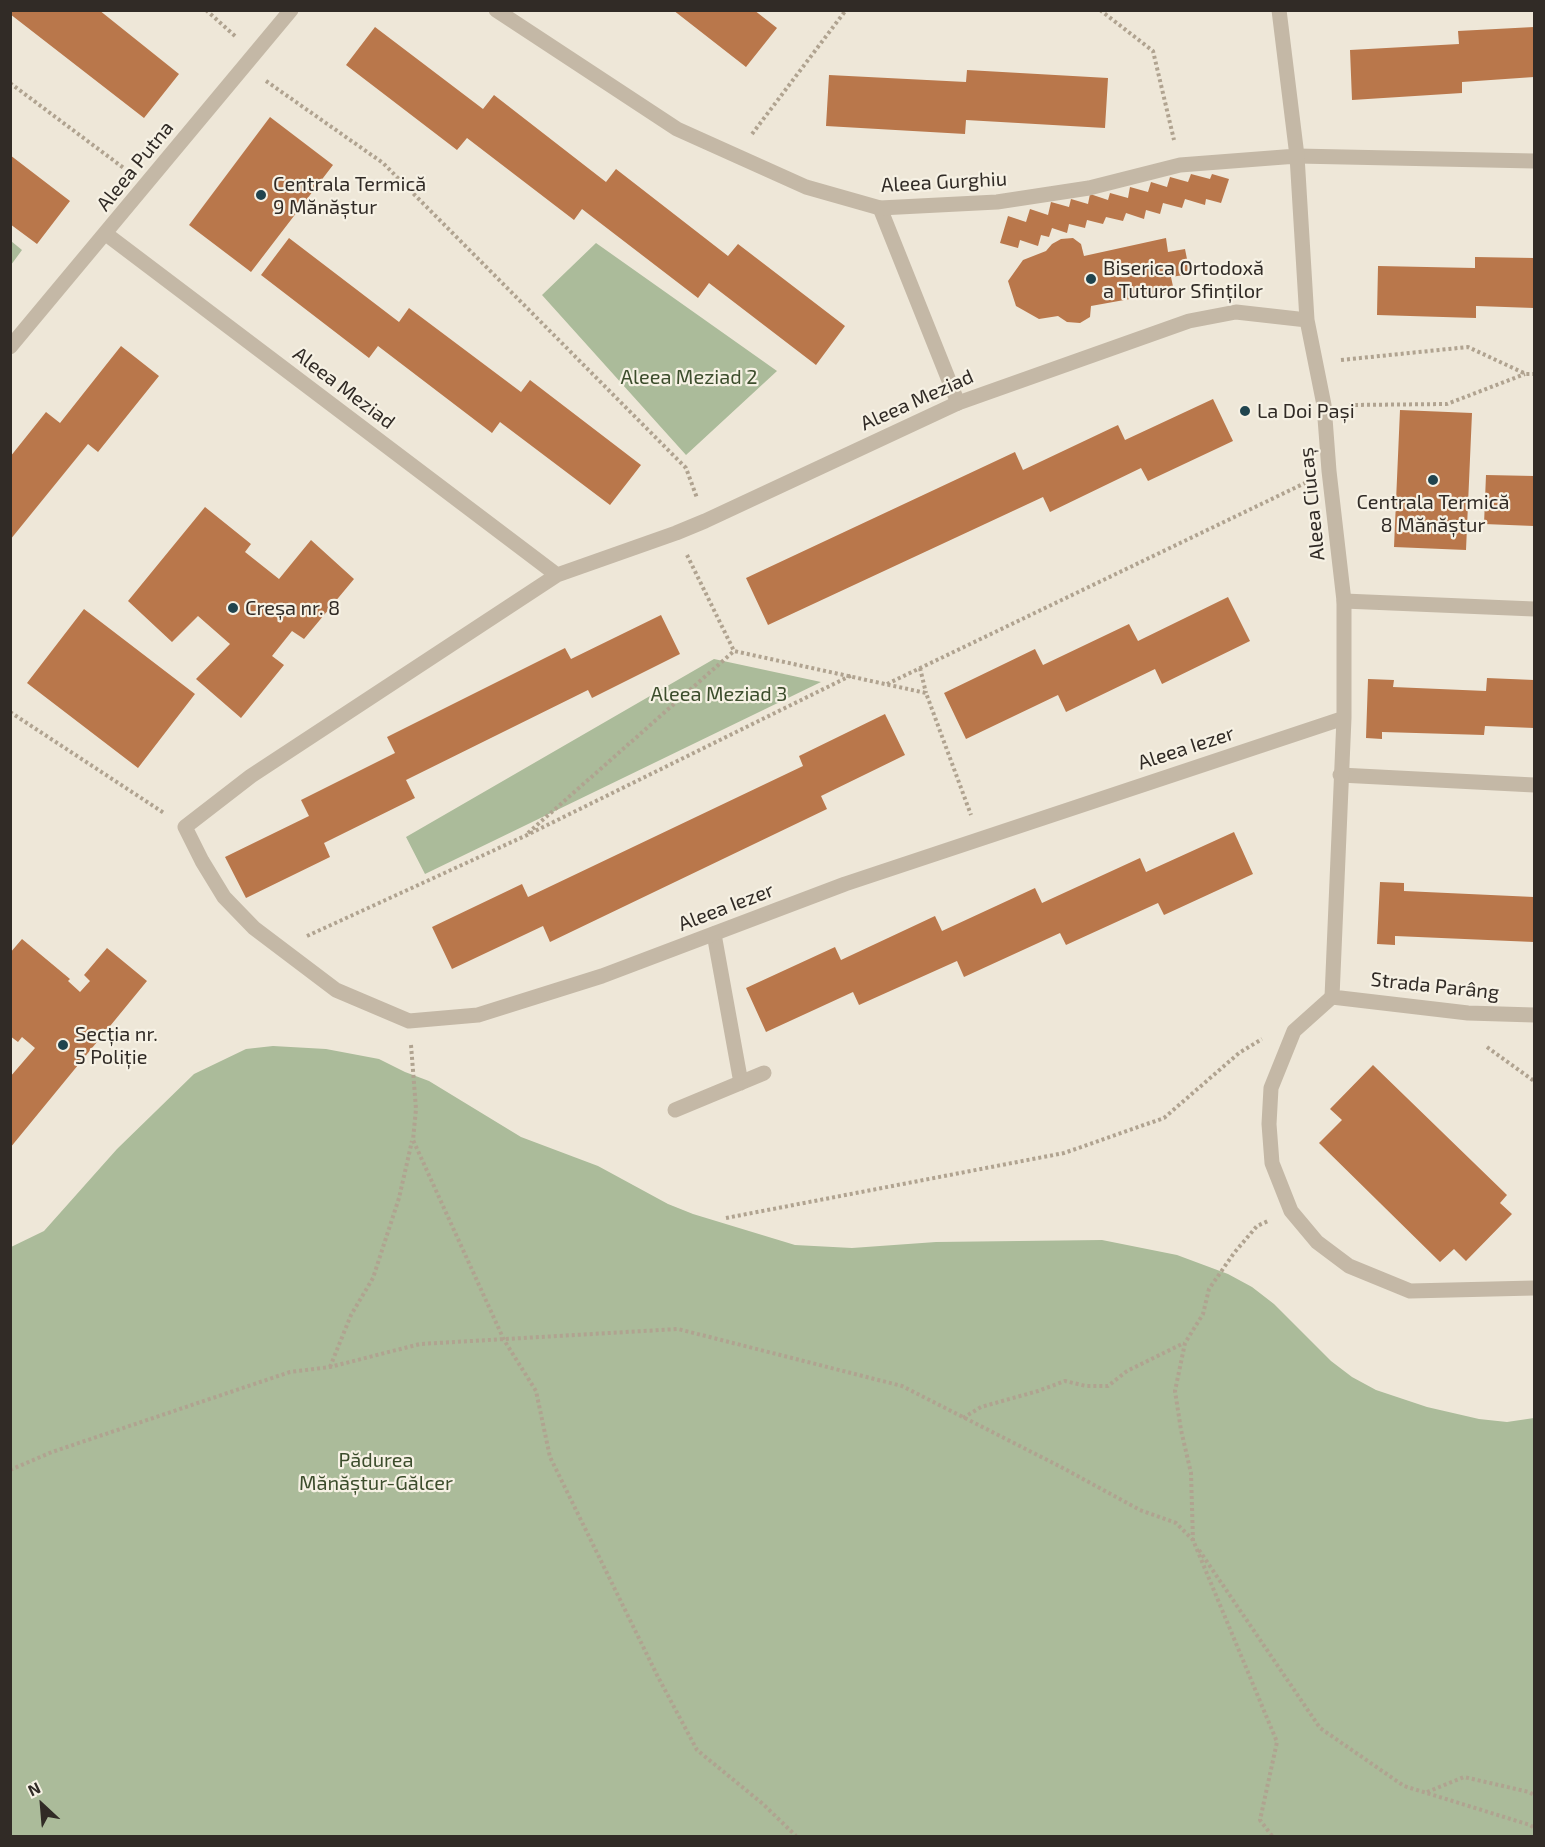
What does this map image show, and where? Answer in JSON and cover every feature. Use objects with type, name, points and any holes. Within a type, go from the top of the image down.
[{"type":"street","name":"Aleea Putna","points":[[10,347],[291,10]]},
{"type":"street","name":"Aleea Gurghiu","points":[[496,10],[677,129],[806,187],[880,208],[997,202],[1089,188],[1180,165],[1297,156],[1534,161]]},
{"type":"street","name":"Aleea Ciucaș","points":[[1279,10],[1297,156],[1306,320],[1324,405],[1344,601],[1344,718],[1332,997]]},
{"type":"street","points":[[880,208],[958,403]]},
{"type":"street","name":"Aleea Meziad","points":[[106,234],[557,575]]},
{"type":"street","name":"Aleea Meziad","points":[[185,826],[252,776],[557,575],[705,521],[958,403],[1189,321],[1236,312],[1306,320]]},
{"type":"street","points":[[1344,601],[1534,609]]},
{"type":"street","name":"Aleea Iezer","points":[[185,826],[202,861],[224,897],[254,928],[336,990],[409,1022],[478,1016],[602,976],[845,884],[1344,718]]},
{"type":"street","points":[[1340,775],[1534,785]]},
{"type":"street","points":[[714,934],[741,1083]]},
{"type":"street","points":[[1332,997],[1294,1031],[1271,1088],[1269,1124],[1272,1163],[1291,1211],[1317,1242],[1349,1266],[1410,1291],[1534,1288]]},
{"type":"street","name":"Strada Parâng","points":[[1332,997],[1468,1013],[1534,1015]]},
{"type":"street","points":[[675,1110],[764,1073]]},
{"type":"path","points":[[206,10],[255,54]]},
{"type":"path","points":[[735,156],[846,10]]},
{"type":"path","points":[[1100,10],[1153,51],[1180,165]]},
{"type":"path","points":[[244,66],[384,163],[686,468],[705,521]]},
{"type":"path","points":[[10,83],[146,185]]},
{"type":"path","points":[[1315,362],[1468,347],[1526,374]]},
{"type":"path","points":[[1324,405],[1447,404],[1526,374],[1534,374]]},
{"type":"path","points":[[887,684],[1329,471]]},
{"type":"path","points":[[676,533],[734,651]]},
{"type":"path","points":[[734,651],[926,693]]},
{"type":"path","points":[[525,836],[734,651]]},
{"type":"path","points":[[920,668],[926,693],[979,838]]},
{"type":"path","points":[[282,947],[525,836],[852,675]]},
{"type":"path","points":[[10,712],[185,826]]},
{"type":"path","points":[[330,1367],[351,1315],[373,1278],[399,1198],[413,1140],[416,1109],[409,1022]]},
{"type":"path","points":[[726,1218],[1064,1152],[1164,1118],[1239,1053],[1267,1036]]},
{"type":"path","points":[[1487,1047],[1534,1081]]},
{"type":"path","points":[[413,1140],[504,1340],[536,1391],[550,1456],[657,1675],[698,1750],[763,1804],[796,1836]]},
{"type":"path","points":[[1272,1836],[1260,1820],[1277,1742],[1193,1540],[1191,1473],[1175,1391],[1185,1343],[1203,1314],[1209,1289],[1233,1253],[1257,1226],[1291,1211]]},
{"type":"path","points":[[10,1470],[52,1452],[290,1372],[330,1367],[420,1344],[678,1329],[902,1386],[1140,1510],[1176,1523],[1193,1540],[1320,1728],[1404,1786],[1534,1828]]},
{"type":"path","points":[[963,1418],[981,1407],[1038,1391],[1065,1380],[1086,1386],[1108,1386],[1126,1371],[1185,1343]]},
{"type":"path","points":[[1426,1793],[1464,1777],[1534,1795]]},
{"type":"green space","points":[[11,241],[22,250],[11,265]]},
{"type":"green space","name":"Aleea Meziad 2","points":[[596,243],[777,371],[686,455],[542,295]]},
{"type":"green space","name":"Aleea Meziad 3","points":[[714,659],[821,682],[425,874],[406,837]]},
{"type":"green space","name":"Pădurea Mănăștur-Gălcer","points":[[273,1046],[326,1049],[379,1059],[429,1081],[521,1137],[598,1166],[668,1204],[693,1214],[795,1245],[852,1248],[936,1242],[1102,1240],[1177,1255],[1228,1274],[1252,1287],[1274,1304],[1331,1361],[1352,1377],[1376,1390],[1427,1407],[1479,1419],[1507,1422],[1534,1418],[1534,1836],[11,1836],[11,1247],[44,1231],[117,1149],[194,1074],[246,1049]]},
{"type":"building","points":[[10,10],[99,10],[179,74],[144,118],[10,14]]},
{"type":"building","points":[[673,10],[754,10],[777,28],[746,67]]},
{"type":"building","points":[[375,27],[483,109],[494,95],[606,182],[616,169],[728,256],[738,244],[845,326],[816,365],[709,283],[698,298],[582,209],[574,220],[467,138],[457,150],[346,65]]},
{"type":"building","points":[[1534,27],[1534,77],[1462,82],[1462,93],[1352,100],[1350,50],[1459,44],[1458,31]]},
{"type":"building","points":[[967,70],[1108,78],[1105,128],[966,120],[965,134],[826,126],[829,75],[966,82]]},
{"type":"building","name":"Centrala Termică 9 Mănăștur","points":[[270,117],[333,165],[251,272],[189,225]]},
{"type":"building","points":[[10,155],[70,201],[37,244],[10,224]]},
{"type":"building","points":[[1191,174],[1210,179],[1212,174],[1229,179],[1221,203],[1206,199],[1205,205],[1185,199],[1182,208],[1163,203],[1160,214],[1146,210],[1144,219],[1126,213],[1123,221],[1106,217],[1103,224],[1087,220],[1085,228],[1069,224],[1067,233],[1052,228],[1049,237],[1041,235],[1038,246],[1020,240],[1018,248],[1000,243],[1008,216],[1026,222],[1030,209],[1048,215],[1051,202],[1069,207],[1071,199],[1088,204],[1090,194],[1108,200],[1110,193],[1128,198],[1130,187],[1148,192],[1151,182],[1167,187],[1170,177],[1188,182]]},
{"type":"building","points":[[289,238],[399,322],[409,308],[521,392],[530,380],[641,465],[610,505],[500,422],[492,433],[378,346],[369,358],[261,275]]},
{"type":"building","name":"Biserica Ortodoxă a Tuturor Sfinților","points":[[1073,238],[1081,244],[1084,256],[1166,238],[1168,252],[1185,249],[1190,274],[1171,277],[1174,291],[1091,306],[1090,317],[1080,323],[1067,322],[1058,316],[1039,319],[1016,306],[1008,281],[1023,260],[1046,251],[1061,239]]},
{"type":"building","points":[[1475,257],[1534,258],[1534,308],[1476,306],[1476,318],[1377,315],[1378,266],[1475,268]]},
{"type":"building","points":[[121,346],[159,376],[98,452],[88,444],[10,540],[10,457],[46,412],[60,423]]},
{"type":"building","points":[[1213,399],[1233,441],[1148,481],[1141,468],[1050,512],[1043,497],[768,625],[746,578],[1015,452],[1023,470],[1118,425],[1125,440]]},
{"type":"building","name":"Centrala Termică 8 Mănăștur","points":[[1400,410],[1472,413],[1466,550],[1394,547]]},
{"type":"building","points":[[1486,475],[1534,476],[1534,526],[1484,524]]},
{"type":"building","name":"Creșa nr. 8","points":[[205,507],[251,544],[245,552],[279,579],[311,540],[354,579],[304,639],[292,631],[272,656],[284,665],[241,718],[196,679],[230,644],[198,616],[172,642],[128,601]]},
{"type":"building","points":[[1228,597],[1250,641],[1162,684],[1155,669],[1066,712],[1058,695],[966,739],[944,693],[1035,649],[1043,665],[1129,624],[1138,641]]},
{"type":"building","points":[[84,609],[195,694],[138,768],[27,683]]},
{"type":"building","points":[[661,615],[680,654],[592,698],[588,690],[406,780],[415,798],[324,843],[330,857],[246,898],[225,857],[309,816],[301,800],[395,753],[387,737],[565,648],[571,659]]},
{"type":"building","points":[[1487,678],[1534,680],[1534,728],[1485,726],[1484,735],[1382,732],[1382,739],[1366,738],[1368,679],[1394,680],[1393,687],[1486,691]]},
{"type":"building","points":[[885,714],[905,755],[821,796],[827,809],[550,942],[543,926],[452,969],[432,927],[522,884],[528,897],[803,766],[799,756]]},
{"type":"building","points":[[1234,832],[1253,874],[1164,915],[1158,903],[1066,945],[1060,933],[964,977],[957,961],[859,1005],[853,992],[766,1032],[746,988],[835,947],[841,960],[935,916],[942,931],[1035,888],[1042,903],[1140,858],[1146,872]]},
{"type":"building","points":[[1380,882],[1404,883],[1404,891],[1534,897],[1534,942],[1395,936],[1395,945],[1377,944]]},
{"type":"building","name":"Secția nr. 5 Poliție","points":[[22,939],[70,979],[68,981],[80,992],[90,981],[84,975],[107,948],[147,981],[10,1148],[10,1077],[35,1048],[22,1037],[18,1042],[10,1036],[10,953]]},
{"type":"building","points":[[1373,1065],[1507,1195],[1500,1203],[1512,1214],[1466,1261],[1454,1249],[1440,1262],[1319,1143],[1342,1120],[1330,1109]]},
{"type":"place","name":"Centrala Termică 9 Mănăștur","points":[[261,195]]},
{"type":"place","name":"Biserica Ortodoxă a Tuturor Sfinților","points":[[1091,279]]},
{"type":"place","name":"La Doi Pași","points":[[1245,411]]},
{"type":"place","name":"Centrala Termică 8 Mănăștur","points":[[1433,480]]},
{"type":"place","name":"Creșa nr. 8","points":[[233,608]]},
{"type":"place","name":"Secția nr. 5 Poliție","points":[[63,1045]]}]
